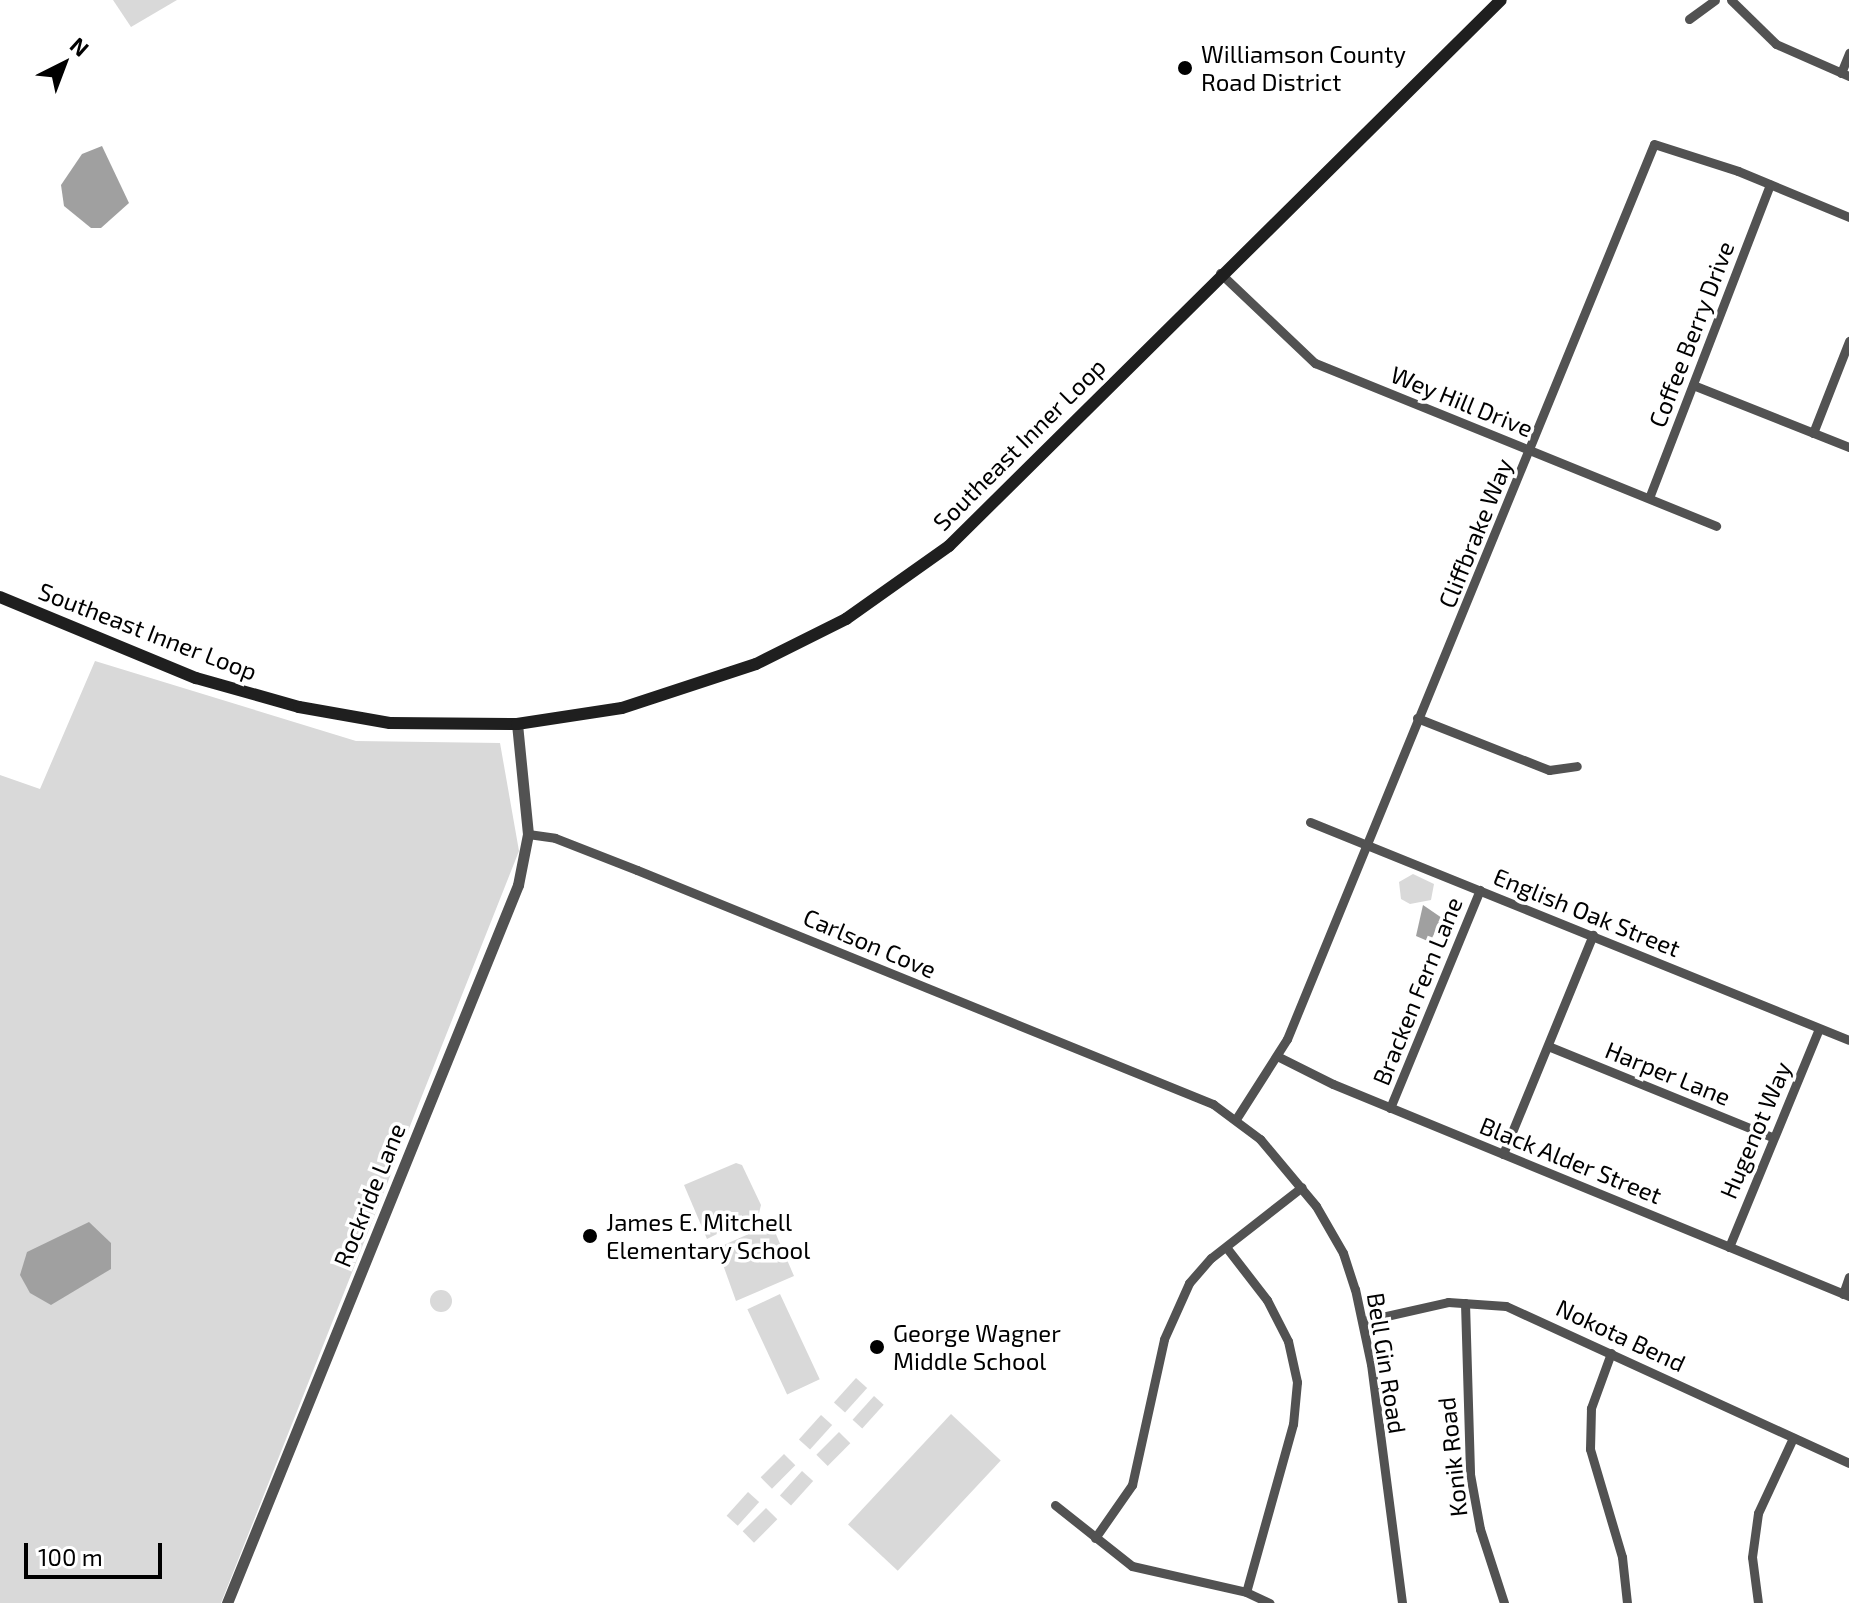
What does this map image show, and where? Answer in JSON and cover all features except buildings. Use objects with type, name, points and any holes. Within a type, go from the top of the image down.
[{"type":"main road","name":"Southeast Inner Loop","points":[[0,597],[247,694],[390,723],[517,724],[622,708],[703,684],[846,619],[897,585],[987,512],[1220,273],[1501,0]]},
{"type":"street","points":[[1689,19],[1715,0]]},
{"type":"street","points":[[1731,0],[1776,44],[1845,74],[1849,53]]},
{"type":"street","name":"Cliffbrake Way","points":[[1236,1119],[1279,1057],[1417,718],[1465,615],[1654,144],[1849,217]]},
{"type":"street","name":"Coffee Berry Drive","points":[[1649,498],[1770,185]]},
{"type":"street","name":"Wey Hill Drive","points":[[1220,273],[1315,363],[1716,526]]},
{"type":"street","points":[[1813,433],[1849,341]]},
{"type":"street","points":[[1693,385],[1849,447]]},
{"type":"street","points":[[1417,718],[1549,770],[1577,766]]},
{"type":"street","name":"Rockride Lane","points":[[227,1603],[518,885],[528,834],[517,724]]},
{"type":"street","name":"English Oak Street","points":[[1310,822],[1849,1040]]},
{"type":"street","name":"Carlson Cove","points":[[528,834],[555,838],[1194,1097]]},
{"type":"street","name":"Bracken Fern Lane","points":[[1390,1108],[1480,890]]},
{"type":"street","points":[[1503,1154],[1593,935]]},
{"type":"street","name":"Hugenot Way","points":[[1729,1247],[1819,1029]]},
{"type":"street","name":"Harper Lane","points":[[1548,1046],[1772,1137]]},
{"type":"street","name":"Black Alder Street","points":[[1279,1057],[1390,1108],[1846,1295]]},
{"type":"street","name":"Bell Gin Road","points":[[1194,1097],[1236,1119],[1302,1187],[1343,1253],[1364,1321],[1402,1603]]},
{"type":"street","points":[[1095,1538],[1132,1485],[1175,1310],[1201,1267],[1302,1187]]},
{"type":"street","points":[[1226,1247],[1267,1300],[1288,1341],[1297,1382],[1293,1424],[1246,1592]]},
{"type":"street","points":[[1846,1295],[1849,1277]]},
{"type":"street","name":"Konik Road","points":[[1465,1303],[1470,1474],[1480,1529],[1504,1603]]},
{"type":"street","name":"Nokota Bend","points":[[1364,1321],[1427,1304],[1506,1306],[1849,1463]]},
{"type":"street","points":[[1611,1353],[1591,1408],[1590,1449],[1622,1557],[1627,1603]]},
{"type":"street","points":[[1758,1603],[1752,1557],[1758,1513],[1793,1438]]},
{"type":"street","points":[[1055,1505],[1115,1555],[1152,1574],[1246,1592],[1270,1603]]},
{"type":"shaded area","points":[[113,0],[177,0],[131,27]]},
{"type":"shaded area","points":[[102,146],[129,203],[101,228],[91,228],[64,206],[61,185],[82,154]]},
{"type":"shaded area","points":[[95,661],[356,741],[500,743],[519,851],[221,1603],[0,1603],[0,775],[40,789]]},
{"type":"shaded area","points":[[1413,874],[1434,884],[1431,900],[1410,904],[1401,899],[1399,882]]},
{"type":"shaded area","points":[[1423,905],[1442,918],[1430,942],[1416,936]]},
{"type":"shaded area","points":[[736,1163],[742,1165],[761,1205],[759,1213],[707,1239],[684,1185]]},
{"type":"shaded area","points":[[89,1222],[111,1243],[111,1269],[51,1305],[30,1293],[20,1275],[27,1252]]},
{"type":"shaded area","points":[[760,1229],[775,1232],[794,1276],[736,1301],[717,1248]]},
{"type":"shaded area","points":[[437,1290],[445,1290],[452,1301],[445,1312],[437,1312],[430,1305],[430,1297]]},
{"type":"shaded area","points":[[780,1294],[820,1379],[787,1394],[747,1309]]},
{"type":"shaded area","points":[[856,1378],[867,1388],[845,1413],[834,1403]]},
{"type":"shaded area","points":[[874,1396],[884,1405],[862,1428],[853,1420]]},
{"type":"shaded area","points":[[951,1414],[1001,1460],[898,1571],[848,1524]]},
{"type":"shaded area","points":[[821,1415],[832,1425],[810,1450],[799,1440]]},
{"type":"shaded area","points":[[839,1432],[850,1443],[828,1466],[816,1455]]},
{"type":"shaded area","points":[[784,1454],[795,1465],[772,1489],[761,1477]]},
{"type":"shaded area","points":[[802,1471],[813,1481],[791,1506],[780,1496]]},
{"type":"shaded area","points":[[748,1492],[759,1502],[738,1526],[727,1516]]},
{"type":"shaded area","points":[[766,1508],[777,1519],[754,1543],[743,1531]]},
{"type":"place","name":"Williamson County Road District","points":[[1185,68]]},
{"type":"place","name":"James E. Mitchell Elementary School","points":[[590,1236]]},
{"type":"place","name":"George Wagner Middle School","points":[[877,1347]]}]
